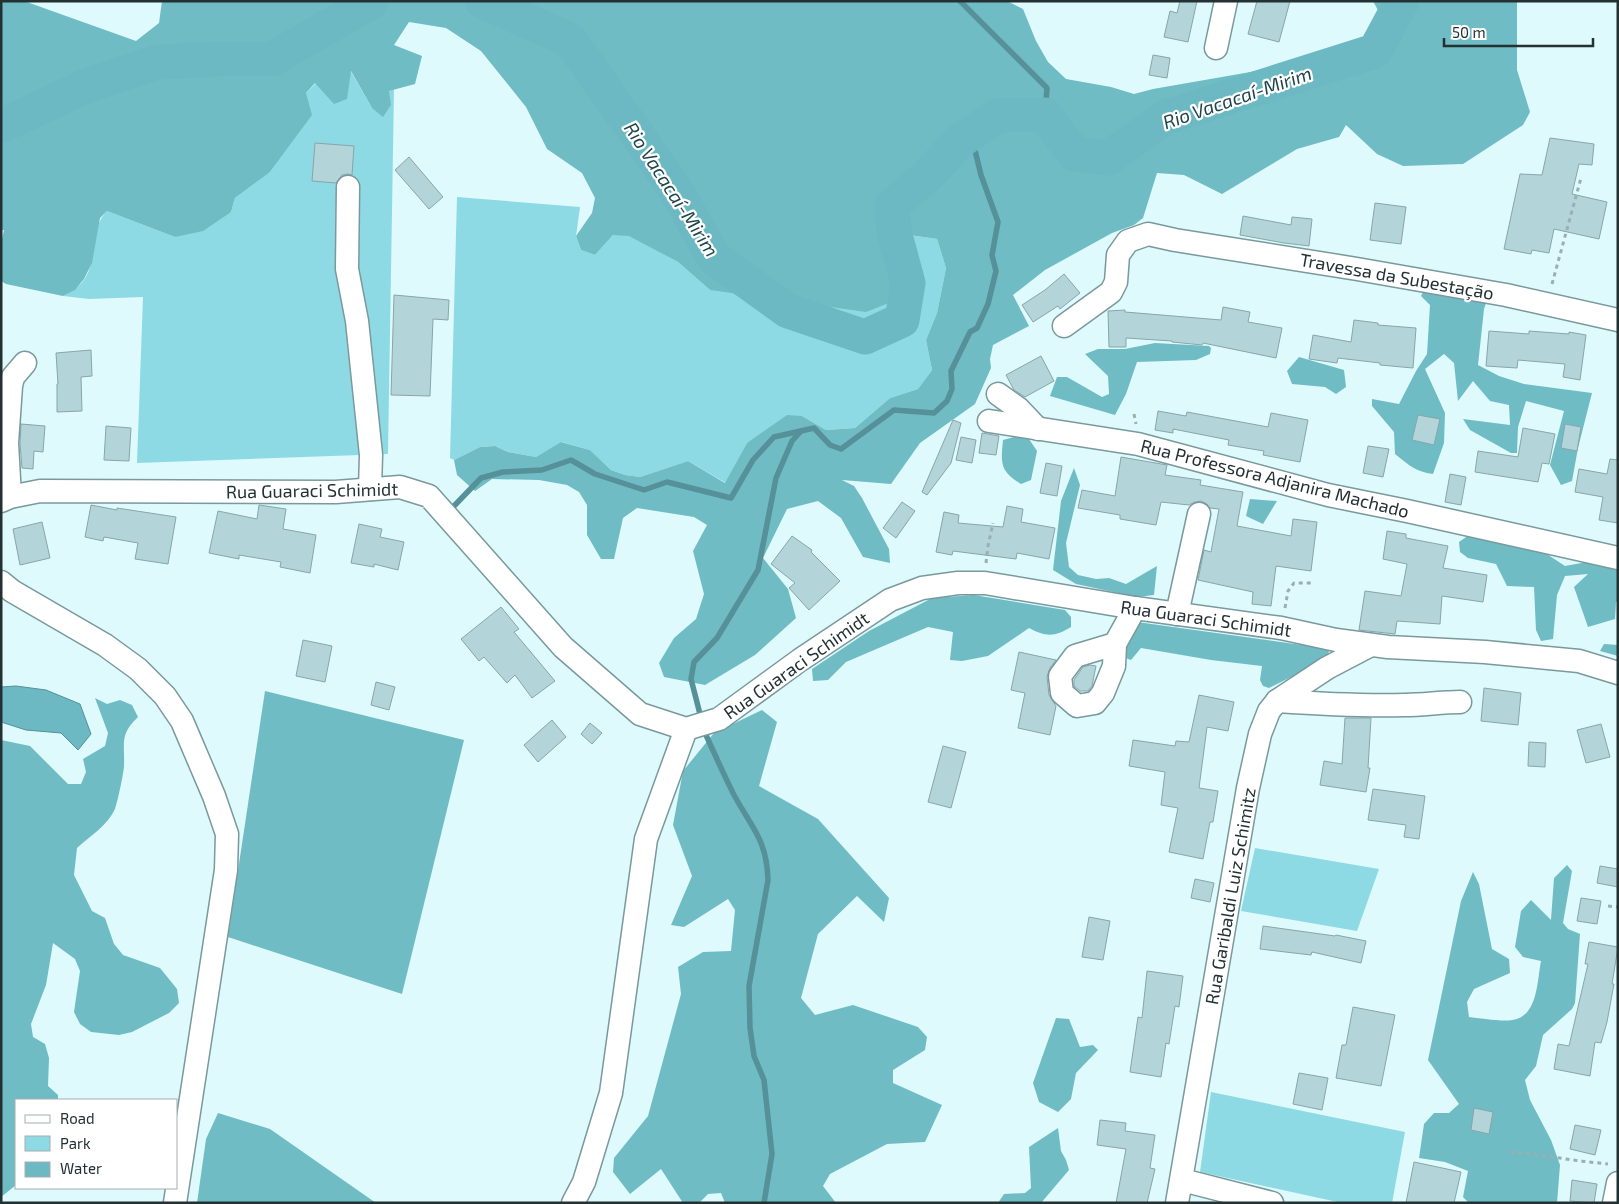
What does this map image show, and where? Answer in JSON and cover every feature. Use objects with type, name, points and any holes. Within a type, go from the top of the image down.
[{"type":"street","points":[[1216,48],[1226,1]]},
{"type":"street","points":[[348,188],[347,269],[359,340],[371,455],[370,489]]},
{"type":"street","name":"Travessa da Subestação","points":[[1064,326],[1111,292],[1116,282],[1118,255],[1128,241],[1148,234],[1506,295],[1618,320]]},
{"type":"street","points":[[6,499],[11,386],[13,376],[25,363]]},
{"type":"street","points":[[998,394],[1019,409],[1038,429]]},
{"type":"street","name":"Rua Professora Adjanira Machado","points":[[989,421],[1138,444],[1328,496],[1417,513],[1618,558]]},
{"type":"street","name":"Rua Guaraci Schimidt","points":[[6,499],[40,492],[336,492],[400,487],[429,496],[563,647],[640,714],[686,729],[719,719],[800,660],[890,600],[922,588],[958,583],[985,583],[1135,608],[1281,628],[1336,640],[1388,648],[1485,652],[1579,661],[1618,673]]},
{"type":"street","points":[[1177,614],[1199,514]]},
{"type":"street","points":[[1,582],[12,591],[105,645],[138,669],[166,696],[182,721],[214,796],[227,834],[226,870],[178,1183]]},
{"type":"street","points":[[1115,644],[1135,608]]},
{"type":"street","name":"Rua Garibaldi Luiz Schimitz","points":[[1177,1203],[1248,788],[1260,734],[1269,711],[1277,701],[1327,668],[1371,644]]},
{"type":"street","points":[[1277,701],[1354,705],[1408,705],[1431,702],[1460,702]]},
{"type":"street","points":[[573,1203],[584,1182],[611,1094],[646,838],[686,729]]},
{"type":"street","points":[[1614,1173],[1614,1203]]},
{"type":"street","points":[[1182,1180],[1272,1203]]},
{"type":"street","points":[[584,1182],[593,1203]]},
{"type":"street","points":[[175,1203],[177,1189]]},
{"type":"path","points":[[1547,304],[1581,178]]},
{"type":"path","points":[[988,546],[993,523]]},
{"type":"path","points":[[1281,628],[1288,591],[1294,583],[1311,583]]},
{"type":"path","points":[[1608,906],[1618,907]]},
{"type":"path","points":[[1510,1152],[1580,1161],[1614,1173]]},
{"type":"green space","points":[[350,70],[372,108],[389,91],[394,89],[388,454],[137,463],[143,297],[89,299],[63,296],[77,288],[85,278],[90,267],[100,220],[107,211],[175,237],[231,212],[235,198],[269,173],[306,93],[316,83]]},
{"type":"green space","points":[[457,197],[580,207],[576,236],[581,250],[595,255],[613,235],[629,235],[678,262],[710,290],[909,235],[937,239],[946,268],[937,313],[926,340],[932,370],[918,389],[890,398],[855,428],[826,430],[802,416],[747,443],[726,483],[688,461],[640,477],[625,475],[611,470],[590,450],[562,442],[536,457],[508,452],[495,446],[480,447],[454,460],[450,458]]},
{"type":"green space","points":[[1255,848],[1379,869],[1357,931],[1241,911]]},
{"type":"green space","points":[[1211,1092],[1405,1132],[1392,1203],[1342,1203],[1200,1172]]},
{"type":"shaded area","points":[[1,1],[24,1],[136,41],[159,23],[162,1],[1007,1],[1023,9],[1036,41],[1048,62],[1066,79],[1111,87],[1134,94],[1262,70],[1383,66],[1396,44],[1373,1],[1517,1],[1517,70],[1530,112],[1523,125],[1463,164],[1403,166],[1377,154],[1346,125],[1339,137],[1297,149],[1222,194],[1184,175],[1157,173],[1143,218],[1134,225],[1112,233],[1045,270],[1013,295],[1029,326],[993,345],[990,359],[991,368],[975,404],[920,443],[891,484],[842,480],[854,486],[862,498],[889,549],[890,563],[863,557],[841,518],[818,501],[787,509],[763,558],[788,589],[796,618],[755,655],[705,685],[664,677],[659,663],[674,638],[696,619],[704,594],[693,551],[707,525],[694,517],[637,508],[623,518],[614,559],[601,559],[587,535],[587,505],[579,492],[567,485],[539,480],[492,479],[475,491],[457,475],[454,460],[480,447],[495,446],[508,452],[536,457],[561,442],[590,450],[611,470],[625,475],[640,477],[688,461],[725,483],[747,443],[787,415],[802,416],[826,430],[855,428],[890,398],[918,389],[932,370],[926,340],[937,313],[946,268],[937,239],[909,235],[914,293],[866,312],[710,290],[678,262],[629,236],[613,235],[595,255],[581,250],[576,236],[592,213],[595,198],[582,173],[547,149],[526,107],[481,51],[446,28],[409,22],[394,45],[422,56],[415,84],[389,91],[391,105],[383,117],[372,108],[351,71],[347,99],[334,104],[315,83],[306,93],[312,115],[269,173],[235,198],[231,212],[203,231],[175,237],[107,211],[100,218],[92,263],[84,279],[75,290],[63,296],[6,284],[1,281],[1,244],[4,230],[1,230]]},
{"type":"shaded area","points":[[1425,288],[1487,300],[1484,309],[1478,365],[1499,376],[1524,384],[1592,393],[1572,481],[1561,485],[1550,465],[1564,411],[1526,401],[1518,427],[1517,453],[1511,453],[1470,430],[1463,419],[1510,425],[1509,405],[1490,401],[1473,381],[1458,401],[1454,363],[1444,354],[1425,369],[1445,413],[1444,443],[1433,474],[1417,470],[1395,454],[1394,432],[1372,406],[1372,399],[1399,404],[1427,354],[1430,305],[1421,296]]},
{"type":"shaded area","points":[[1155,343],[1209,346],[1211,348],[1210,354],[1196,360],[1137,362],[1126,394],[1115,415],[1050,396],[1057,377],[1067,377],[1102,397],[1109,394],[1108,376],[1085,354],[1098,349],[1125,349]]},
{"type":"shaded area","points":[[1299,357],[1344,370],[1346,387],[1336,394],[1325,387],[1292,384],[1287,371]]},
{"type":"shaded area","points":[[1014,437],[1029,439],[1037,451],[1031,480],[1021,484],[1005,470],[1002,460],[1003,440]]},
{"type":"shaded area","points":[[1074,468],[1080,485],[1066,543],[1069,567],[1078,575],[1096,579],[1109,578],[1126,584],[1157,566],[1154,595],[1137,597],[1076,584],[1053,570],[1061,501]]},
{"type":"shaded area","points":[[1250,499],[1277,501],[1263,524],[1246,516]]},
{"type":"shaded area","points":[[1469,535],[1533,545],[1565,566],[1598,560],[1618,563],[1618,602],[1616,602],[1615,619],[1588,627],[1574,587],[1588,574],[1565,576],[1557,595],[1553,639],[1541,641],[1536,630],[1534,587],[1507,586],[1496,564],[1468,558],[1460,552],[1459,542]]},
{"type":"shaded area","points":[[974,595],[1065,610],[1071,617],[1071,627],[1060,633],[1050,635],[1029,628],[988,656],[962,661],[950,660],[953,632],[928,627],[846,662],[828,680],[813,681],[812,669],[869,631],[932,598]]},
{"type":"shaded area","points":[[1137,622],[1323,648],[1329,650],[1328,657],[1269,688],[1263,686],[1260,680],[1262,666],[1211,660],[1141,648],[1131,660],[1123,653],[1123,648],[1127,637]]},
{"type":"shaded area","points":[[1604,644],[1618,645],[1618,656],[1600,651]]},
{"type":"shaded area","points":[[265,691],[464,740],[402,994],[228,937]]},
{"type":"shaded area","points":[[95,698],[107,704],[120,700],[132,705],[138,717],[125,734],[124,767],[115,809],[103,825],[77,848],[74,875],[92,911],[105,918],[114,944],[123,955],[160,968],[177,989],[179,1003],[169,1013],[132,1032],[119,1035],[91,1032],[80,1024],[74,1012],[80,971],[75,959],[53,943],[46,985],[31,1024],[33,1037],[45,1044],[49,1058],[48,1086],[58,1095],[58,1099],[15,1099],[15,1186],[1,1197],[1,740],[30,746],[68,784],[81,784],[86,772],[83,759],[105,746],[108,733]]},
{"type":"shaded area","points":[[762,710],[777,722],[759,786],[818,819],[889,898],[884,922],[857,896],[818,934],[801,998],[815,1015],[853,1005],[918,1027],[927,1037],[925,1050],[893,1070],[893,1083],[942,1105],[925,1142],[887,1144],[830,1174],[823,1186],[836,1203],[725,1203],[721,1193],[708,1194],[699,1203],[683,1203],[661,1169],[630,1194],[613,1172],[614,1158],[648,1116],[681,994],[678,967],[703,952],[731,951],[735,910],[728,899],[684,927],[671,925],[692,876],[673,825],[683,771],[714,733]]},
{"type":"shaded area","points":[[1567,865],[1572,871],[1563,923],[1568,929],[1580,934],[1575,1003],[1572,1009],[1543,1035],[1536,1066],[1525,1080],[1530,1100],[1551,1140],[1560,1165],[1557,1203],[1469,1203],[1463,1197],[1468,1171],[1445,1162],[1419,1158],[1424,1124],[1434,1113],[1449,1113],[1459,1104],[1428,1060],[1461,901],[1473,872],[1479,884],[1492,949],[1509,959],[1510,973],[1474,989],[1467,1002],[1469,1017],[1503,1021],[1521,1017],[1532,1005],[1535,997],[1541,961],[1523,957],[1515,947],[1521,911],[1531,900],[1551,920],[1554,878]]},
{"type":"shaded area","points":[[1056,1018],[1069,1019],[1080,1047],[1093,1045],[1098,1050],[1076,1073],[1071,1099],[1058,1112],[1039,1102],[1033,1083]]},
{"type":"shaded area","points":[[218,1113],[270,1129],[376,1203],[197,1203],[206,1139]]},
{"type":"shaded area","points":[[1058,1128],[1061,1151],[1069,1170],[1041,1203],[998,1203],[1004,1194],[1025,1193],[1031,1188],[1029,1147]]},
{"type":"water","points":[[16,686],[46,690],[80,704],[91,734],[78,750],[61,733],[26,730],[1,722],[1,687]]},
{"type":"building","points":[[1180,1],[1197,1],[1188,42],[1164,37],[1170,11],[1177,13]]},
{"type":"building","points":[[1257,1],[1290,1],[1279,42],[1248,34]]},
{"type":"building","points":[[1153,55],[1170,58],[1167,78],[1149,75]]},
{"type":"building","points":[[1550,138],[1594,144],[1592,165],[1579,164],[1572,194],[1607,202],[1599,239],[1554,229],[1549,253],[1532,250],[1531,254],[1504,249],[1520,174],[1542,175]]},
{"type":"building","points":[[315,143],[354,146],[352,175],[342,175],[336,183],[312,181]]},
{"type":"building","points":[[409,157],[443,197],[429,209],[395,170]]},
{"type":"building","points":[[1375,203],[1406,207],[1401,244],[1370,240]]},
{"type":"building","points":[[1243,216],[1291,225],[1292,217],[1312,219],[1309,246],[1240,235]]},
{"type":"building","points":[[1064,274],[1080,293],[1060,309],[1058,306],[1033,322],[1022,305],[1045,290]]},
{"type":"building","points":[[394,295],[449,300],[448,320],[433,319],[430,396],[391,395]]},
{"type":"building","points":[[1223,307],[1250,312],[1248,322],[1282,328],[1276,358],[1203,343],[1202,345],[1126,338],[1126,347],[1109,347],[1108,311],[1125,310],[1125,312],[1221,320]]},
{"type":"building","points":[[1354,320],[1378,323],[1378,325],[1416,328],[1413,368],[1338,358],[1337,363],[1309,359],[1313,335],[1351,342]]},
{"type":"building","points":[[1489,331],[1529,334],[1529,331],[1569,334],[1569,332],[1586,335],[1580,380],[1563,377],[1565,364],[1518,360],[1517,368],[1486,366]]},
{"type":"building","points":[[91,350],[92,376],[81,377],[82,411],[57,412],[56,353]]},
{"type":"building","points":[[1041,356],[1054,381],[1025,397],[1014,390],[1006,375]]},
{"type":"building","points":[[1158,411],[1186,416],[1187,412],[1268,427],[1271,413],[1308,420],[1300,462],[1263,455],[1264,451],[1228,445],[1229,440],[1173,429],[1173,433],[1155,430]]},
{"type":"building","points":[[1418,415],[1440,419],[1434,445],[1412,440]]},
{"type":"building","points":[[953,420],[961,423],[951,463],[927,495],[922,492]]},
{"type":"building","points":[[21,424],[45,426],[43,452],[34,451],[33,469],[22,468]]},
{"type":"building","points":[[1565,424],[1581,427],[1577,451],[1561,448]]},
{"type":"building","points":[[106,426],[131,428],[129,461],[104,460]]},
{"type":"building","points":[[1523,428],[1555,434],[1549,464],[1542,463],[1538,482],[1475,472],[1478,451],[1518,457]]},
{"type":"building","points":[[982,433],[999,436],[996,455],[979,453]]},
{"type":"building","points":[[961,437],[976,440],[972,463],[956,460]]},
{"type":"building","points":[[1368,446],[1389,449],[1383,477],[1363,473]]},
{"type":"building","points":[[1121,457],[1167,465],[1165,475],[1201,480],[1200,485],[1243,492],[1237,526],[1291,536],[1293,519],[1317,522],[1311,571],[1276,566],[1271,606],[1252,604],[1253,592],[1198,580],[1204,550],[1211,552],[1219,509],[1210,508],[1201,501],[1189,505],[1161,502],[1156,525],[1120,519],[1120,515],[1078,508],[1082,490],[1115,496]]},
{"type":"building","points":[[1610,459],[1618,460],[1618,523],[1599,520],[1603,497],[1575,492],[1579,469],[1607,474]]},
{"type":"building","points":[[1046,463],[1062,466],[1057,496],[1040,493]]},
{"type":"building","points":[[1450,474],[1466,477],[1461,505],[1445,502]]},
{"type":"building","points":[[902,502],[915,511],[896,538],[883,528]]},
{"type":"building","points":[[91,505],[176,517],[168,564],[135,559],[138,543],[104,537],[103,541],[85,537]]},
{"type":"building","points":[[259,505],[286,509],[283,529],[316,535],[310,573],[280,567],[281,562],[239,555],[239,559],[209,553],[218,511],[257,519]]},
{"type":"building","points":[[1007,506],[1023,509],[1021,522],[1055,528],[1049,559],[1017,553],[1016,559],[953,551],[952,555],[936,552],[944,512],[959,515],[958,523],[1003,527]]},
{"type":"building","points":[[42,522],[50,558],[20,565],[13,529]]},
{"type":"building","points":[[359,524],[382,529],[380,537],[404,542],[398,570],[374,564],[374,567],[351,563]]},
{"type":"building","points":[[1387,531],[1406,534],[1406,538],[1448,546],[1443,568],[1487,575],[1483,602],[1442,596],[1440,624],[1397,621],[1395,634],[1359,630],[1365,591],[1401,596],[1407,564],[1383,559]]},
{"type":"building","points":[[792,536],[812,550],[811,552],[840,581],[809,610],[789,588],[795,583],[771,564]]},
{"type":"building","points":[[501,607],[519,629],[514,632],[555,681],[532,698],[515,675],[507,683],[484,657],[479,661],[461,639]]},
{"type":"building","points":[[303,640],[332,646],[325,682],[296,676]]},
{"type":"building","points":[[1019,652],[1056,660],[1050,668],[1047,677],[1049,695],[1056,706],[1050,735],[1018,728],[1025,693],[1011,690]]},
{"type":"building","points":[[1096,666],[1092,686],[1088,691],[1080,691],[1074,686],[1074,680],[1083,667]]},
{"type":"building","points":[[376,682],[395,687],[389,710],[371,705]]},
{"type":"building","points":[[1484,688],[1521,693],[1518,725],[1481,721]]},
{"type":"building","points":[[1199,695],[1234,702],[1228,731],[1207,727],[1199,788],[1218,791],[1213,822],[1210,822],[1203,859],[1169,852],[1178,808],[1161,805],[1165,772],[1129,766],[1133,740],[1175,746],[1176,741],[1189,742]]},
{"type":"building","points":[[1345,718],[1371,718],[1368,768],[1370,768],[1366,792],[1320,785],[1324,761],[1342,764]]},
{"type":"building","points":[[552,720],[566,737],[538,762],[524,745]]},
{"type":"building","points":[[590,723],[602,733],[592,744],[581,734]]},
{"type":"building","points":[[1601,724],[1610,757],[1586,763],[1577,730]]},
{"type":"building","points":[[1529,742],[1546,743],[1545,767],[1528,766]]},
{"type":"building","points":[[943,746],[966,752],[951,808],[928,802]]},
{"type":"building","points":[[1373,789],[1425,796],[1419,839],[1404,837],[1406,825],[1368,820]]},
{"type":"building","points":[[1600,866],[1618,869],[1618,887],[1597,883]]},
{"type":"building","points":[[1195,879],[1214,883],[1210,902],[1191,898]]},
{"type":"building","points":[[1581,898],[1601,901],[1597,924],[1577,921]]},
{"type":"building","points":[[1089,917],[1110,921],[1103,960],[1082,957]]},
{"type":"building","points":[[1263,926],[1336,935],[1366,941],[1361,963],[1312,952],[1311,955],[1260,949]]},
{"type":"building","points":[[1589,942],[1618,947],[1607,1022],[1601,1043],[1595,1042],[1590,1076],[1554,1069],[1558,1044],[1569,1046],[1588,964],[1585,964]]},
{"type":"building","points":[[1147,971],[1183,976],[1179,1007],[1175,1006],[1169,1044],[1166,1043],[1161,1077],[1130,1072],[1138,1017],[1142,1018]]},
{"type":"building","points":[[1353,1007],[1395,1015],[1381,1086],[1336,1078],[1342,1045],[1346,1045]]},
{"type":"building","points":[[1299,1073],[1328,1078],[1322,1110],[1293,1104]]},
{"type":"building","points":[[1474,1108],[1493,1112],[1489,1134],[1471,1130]]},
{"type":"building","points":[[1100,1120],[1126,1123],[1125,1131],[1155,1135],[1150,1168],[1155,1169],[1147,1203],[1116,1203],[1126,1149],[1097,1145]]},
{"type":"building","points":[[1575,1125],[1601,1130],[1595,1155],[1570,1149]]},
{"type":"building","points":[[1414,1162],[1461,1172],[1454,1203],[1406,1203]]},
{"type":"building","points":[[1572,1180],[1597,1184],[1594,1203],[1570,1201]]},
{"type":"waterway","name":"Rio Vacacaí-Mirim","points":[[1,126],[86,86],[158,62],[272,59],[372,1]]},
{"type":"waterway","name":"Rio Vacacaí-Mirim","points":[[482,1],[570,40],[676,190],[714,258],[788,311],[865,337],[902,320],[908,283],[895,235],[891,207],[927,176],[960,141],[999,115],[1045,115],[1074,154],[1108,158],[1166,117],[1375,51],[1402,1]]},
{"type":"waterway","points":[[960,1],[1047,88],[1045,115]]},
{"type":"waterway","points":[[447,510],[454,506],[481,478],[503,472],[542,470],[571,460],[595,474],[644,490],[667,482],[731,498],[753,460],[774,437],[814,428],[830,445],[841,449],[894,410],[934,413],[947,401],[952,389],[951,371],[970,332],[977,328],[988,304],[996,271],[992,255],[998,222],[981,175],[971,134]]},
{"type":"waterway","points":[[701,718],[691,679],[694,662],[717,638],[758,570],[776,478],[792,441],[801,431]]},
{"type":"waterway","points":[[704,727],[734,795],[762,844],[767,866],[768,880],[749,986],[750,1028],[754,1056],[764,1080],[772,1154],[764,1203]]}]
